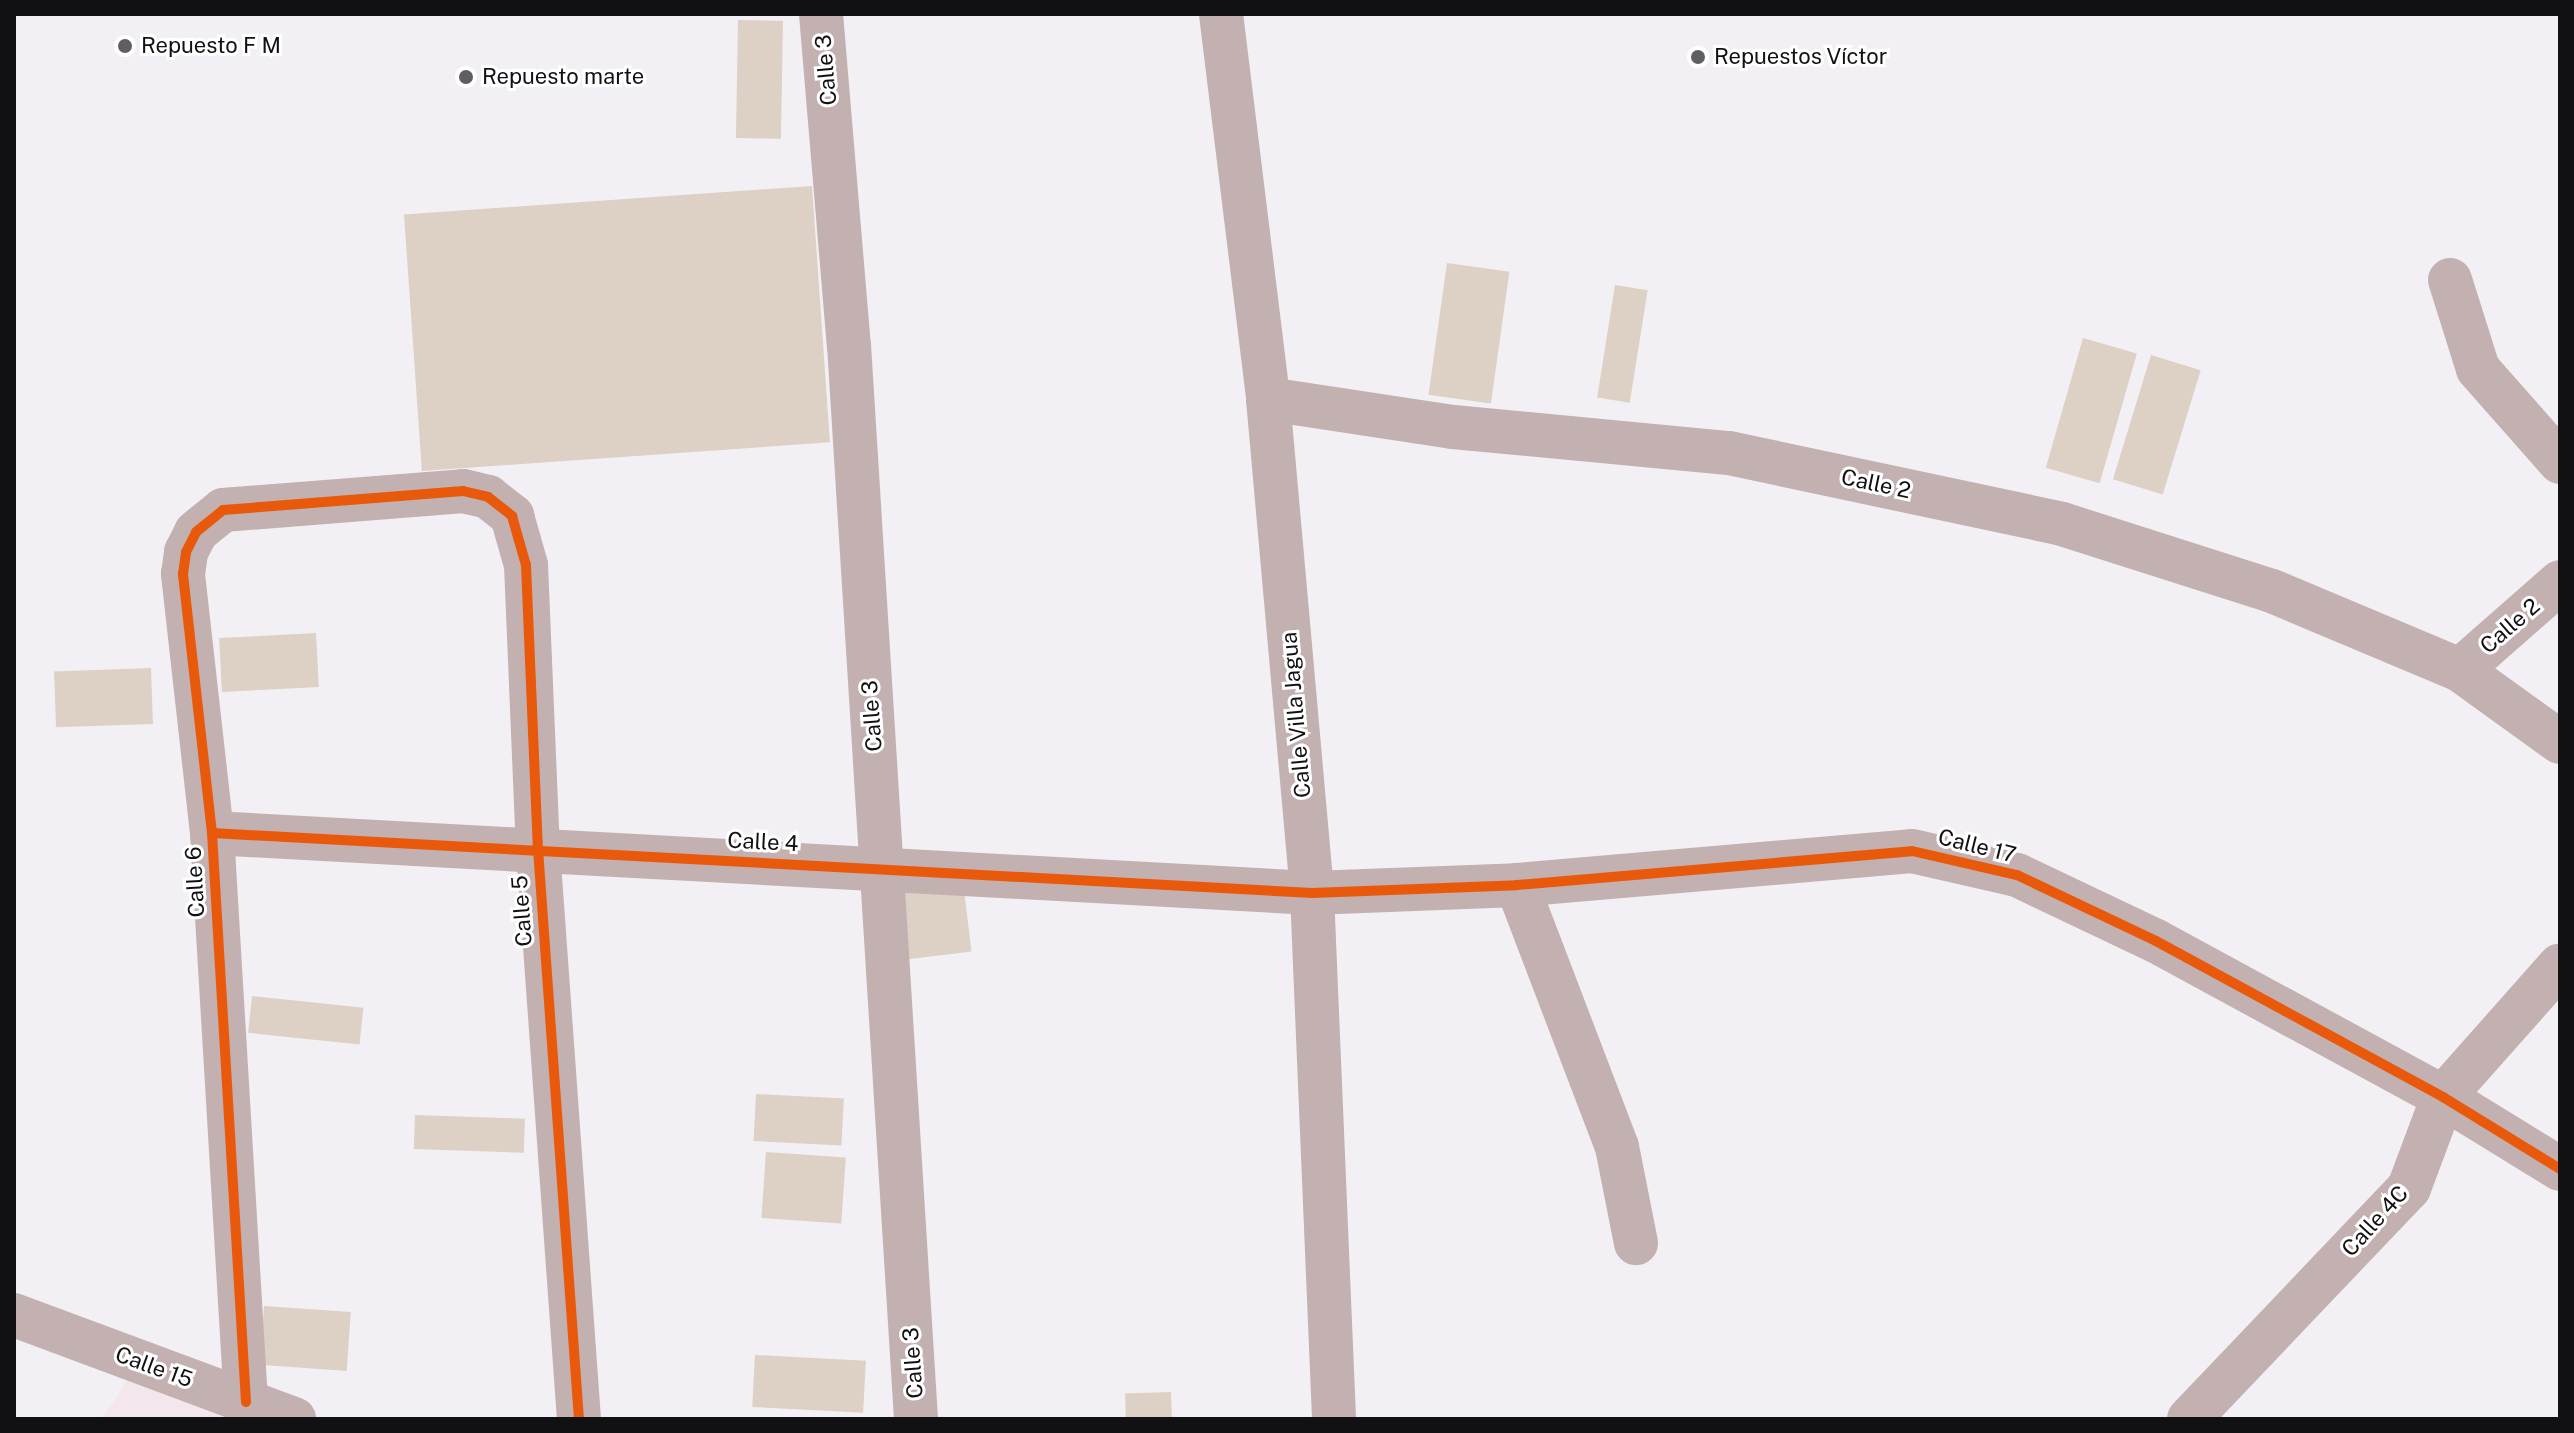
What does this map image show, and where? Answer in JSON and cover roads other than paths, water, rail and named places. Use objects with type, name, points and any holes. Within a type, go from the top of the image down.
[{"type":"street","name":"Calle 3","points":[[821,14],[882,869],[916,1419]]},
{"type":"street","name":"Calle Villa Jagua","points":[[1221,14],[1268,399],[1312,893],[1334,1419]]},
{"type":"street","points":[[2450,280],[2478,369],[2560,462]]},
{"type":"street","name":"Calle 2","points":[[1268,399],[1453,427],[1729,453],[2062,524],[2272,591],[2460,670],[2560,742]]},
{"type":"street","name":"Calle 5","points":[[357,500],[463,491],[488,497],[512,516],[526,565],[538,849],[579,1419]]},
{"type":"street","name":"Calle 6","points":[[246,1402],[212,833],[183,574],[186,552],[196,532],[223,510],[357,500]]},
{"type":"street","name":"Calle 2","points":[[2460,670],[2560,582]]},
{"type":"street","name":"Calle 4","points":[[212,833],[1312,893]]},
{"type":"street","name":"Calle 17","points":[[1312,893],[1517,885],[1823,855],[1927,854],[2017,875],[2156,941],[2443,1097],[2560,1169]]},
{"type":"street","points":[[1517,885],[1617,1147],[1636,1243]]},
{"type":"street","name":"Calle 4C","points":[[2189,1419],[2409,1188],[2443,1097],[2560,965]]},
{"type":"street","name":"Calle 15","points":[[14,1315],[294,1419]]},
{"type":"place","name":"Repuesto F M","points":[[125,46]]},
{"type":"place","name":"Repuestos Víctor","points":[[1698,57]]},
{"type":"place","name":"Repuesto marte","points":[[466,77]]}]
